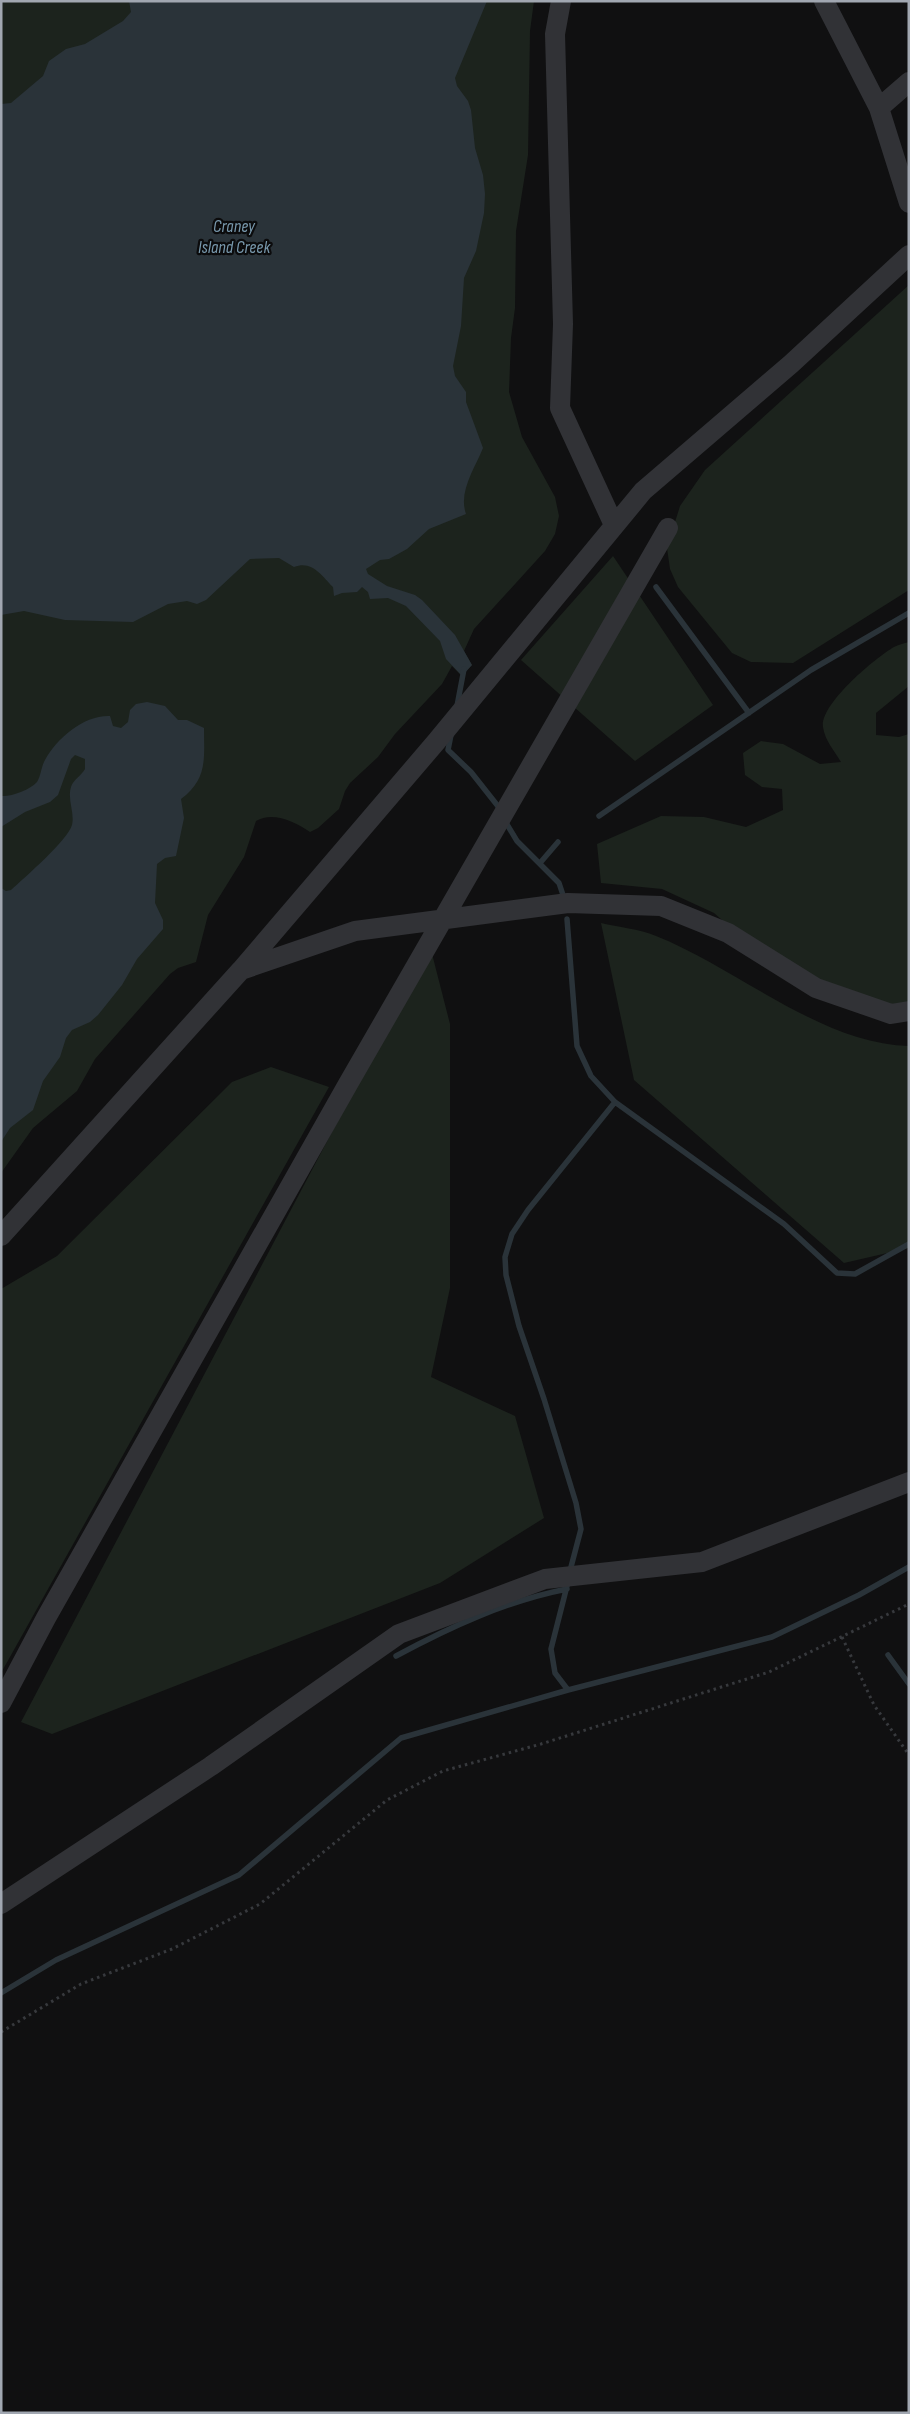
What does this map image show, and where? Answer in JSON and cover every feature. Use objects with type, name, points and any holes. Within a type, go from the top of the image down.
[{"type":"lane","points":[[561,1],[555,34],[563,324],[560,408],[614,525]]},
{"type":"lane","points":[[824,1],[879,108],[909,203]]},
{"type":"lane","points":[[879,108],[909,82]]},
{"type":"lane","points":[[1,1236],[241,970],[436,742],[643,492],[791,364],[909,255]]},
{"type":"lane","points":[[1,1704],[46,1618],[443,919],[668,528]]},
{"type":"lane","points":[[241,970],[355,931],[568,903],[661,906],[728,933],[816,988],[891,1014],[909,1011]]},
{"type":"lane","points":[[1,1904],[211,1766],[400,1634],[545,1579],[702,1562],[909,1482]]},
{"type":"path","points":[[1,2032],[81,1984],[172,1949],[260,1904],[387,1800],[443,1771],[541,1744],[769,1672],[909,1604]]},
{"type":"path","points":[[842,1637],[874,1705],[909,1754]]},
{"type":"shaded area","points":[[1,1],[236,1],[1,240]]},
{"type":"shaded area","points":[[401,1],[534,1],[530,31],[528,155],[516,231],[515,308],[511,338],[509,392],[522,437],[555,497],[559,516],[555,534],[545,551],[474,629],[464,651],[472,665],[462,676],[452,666],[442,684],[395,734],[378,757],[350,783],[339,809],[318,828],[310,832],[291,821],[277,817],[263,818],[256,821],[244,857],[208,915],[196,962],[178,968],[170,974],[95,1059],[77,1091],[33,1128],[1,1173],[1,535]]},
{"type":"shaded area","points":[[909,285],[909,590],[793,663],[751,662],[732,653],[678,587],[670,569],[667,548],[680,506],[705,470]]},
{"type":"shaded area","points":[[613,556],[713,705],[635,761],[521,660]]},
{"type":"shaded area","points":[[909,642],[909,686],[876,713],[876,735],[899,737],[909,734],[909,1009],[835,992],[760,953],[714,913],[662,889],[601,883],[597,844],[661,816],[704,817],[746,827],[783,810],[782,789],[762,787],[745,775],[743,753],[761,741],[783,744],[820,764],[841,762],[828,741],[823,727],[824,717],[830,706],[850,682],[874,661],[894,647]]},
{"type":"shaded area","points":[[601,923],[656,936],[687,950],[812,1019],[844,1032],[876,1042],[909,1046],[909,1248],[844,1263],[634,1080]]},
{"type":"shaded area","points":[[430,946],[450,1024],[450,1288],[431,1377],[515,1416],[544,1518],[440,1583],[52,1734],[21,1722]]},
{"type":"shaded area","points":[[271,1067],[329,1087],[1,1673],[1,1289],[57,1256],[232,1082]]},
{"type":"water","name":"Craney Island Creek","points":[[129,1],[487,1],[455,78],[457,86],[468,101],[471,110],[475,148],[483,175],[485,194],[484,213],[476,251],[464,278],[461,326],[453,366],[455,376],[466,392],[466,402],[483,448],[466,489],[464,506],[466,514],[429,529],[407,549],[389,559],[380,560],[366,569],[368,574],[387,586],[415,595],[422,600],[455,635],[472,665],[462,676],[446,659],[440,641],[406,606],[388,598],[370,599],[368,592],[362,587],[357,592],[342,593],[334,596],[333,587],[316,570],[306,565],[294,567],[279,558],[250,559],[206,600],[197,604],[187,601],[168,604],[133,622],[65,620],[24,611],[1,615],[1,104],[11,103],[43,76],[49,61],[66,49],[85,44],[123,21],[131,12]]},
{"type":"water","points":[[147,702],[165,706],[178,720],[187,720],[204,728],[203,767],[196,784],[181,799],[184,818],[176,856],[165,858],[157,864],[155,903],[163,920],[163,929],[137,959],[122,985],[98,1015],[90,1022],[72,1030],[66,1038],[60,1057],[43,1081],[33,1110],[10,1128],[1,1142],[1,888],[6,891],[11,890],[45,859],[69,832],[73,820],[70,796],[71,787],[85,769],[85,759],[75,755],[71,759],[58,795],[50,802],[25,812],[1,827],[1,796],[20,792],[30,788],[37,782],[50,752],[72,729],[91,719],[110,716],[113,726],[121,728],[128,722],[130,710],[136,704]]},
{"type":"waterway","points":[[656,587],[749,713]]},
{"type":"waterway","points":[[599,816],[811,670],[909,613]]},
{"type":"waterway","points":[[457,706],[464,669]]},
{"type":"waterway","points":[[451,735],[448,750],[471,772],[501,810]]},
{"type":"waterway","points":[[505,821],[517,841],[559,883],[563,895]]},
{"type":"waterway","points":[[540,863],[558,842]]},
{"type":"waterway","points":[[567,919],[577,1046],[591,1076],[615,1102],[784,1224],[837,1273],[855,1274],[909,1244]]},
{"type":"waterway","points":[[571,1567],[581,1529],[576,1503],[519,1326],[506,1275],[505,1257],[512,1234],[528,1210],[615,1102]]},
{"type":"waterway","points":[[1,1993],[56,1960],[239,1875],[401,1738],[568,1690],[772,1637],[859,1595],[909,1567]]},
{"type":"waterway","points":[[567,1586],[551,1649],[555,1673],[568,1690]]},
{"type":"waterway","points":[[396,1656],[479,1616],[522,1600],[567,1589]]},
{"type":"waterway","points":[[888,1655],[909,1684]]}]
